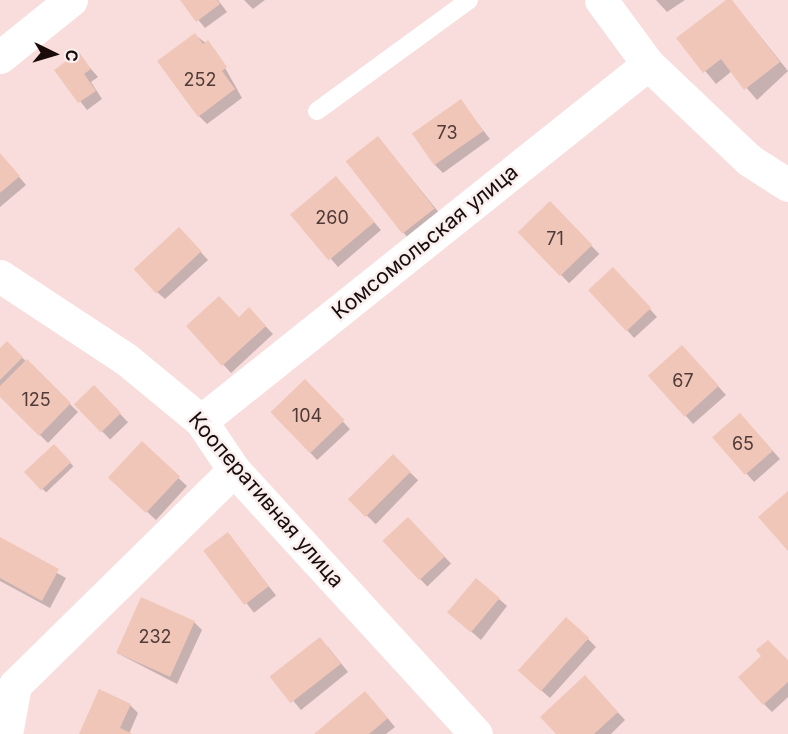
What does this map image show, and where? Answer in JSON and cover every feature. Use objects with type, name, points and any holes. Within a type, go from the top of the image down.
[{"type":"street","points":[[0,57],[71,0]]},
{"type":"street","points":[[601,0],[648,64],[749,160],[788,185]]},
{"type":"street","name":"Комсомольская улица","points":[[201,421],[648,64]]},
{"type":"street","name":"Кооперативная улица","points":[[0,276],[126,359],[201,421],[234,470],[476,734]]},
{"type":"street","points":[[6,734],[15,685],[234,470]]},
{"type":"lane","points":[[317,111],[469,0]]},
{"type":"building","points":[[180,0],[217,0],[220,4],[196,22]]},
{"type":"building","points":[[726,0],[732,0],[780,62],[744,90],[721,59],[703,73],[676,38]]},
{"type":"building","points":[[195,33],[203,44],[208,40],[227,67],[222,71],[235,89],[198,117],[157,61]]},
{"type":"building","points":[[79,52],[91,69],[84,74],[96,91],[78,103],[54,70]]},
{"type":"building","points":[[461,99],[483,131],[434,165],[412,133]]},
{"type":"building","points":[[378,136],[435,208],[402,234],[346,161]]},
{"type":"building","points":[[0,153],[20,176],[0,193]]},
{"type":"building","points":[[336,176],[375,222],[329,261],[290,215]]},
{"type":"building","points":[[550,201],[592,245],[560,276],[518,232]]},
{"type":"building","points":[[179,227],[202,251],[156,293],[134,269]]},
{"type":"building","points":[[613,267],[651,308],[626,331],[588,290]]},
{"type":"building","points":[[219,296],[239,317],[249,307],[266,326],[222,366],[186,326]]},
{"type":"building","points":[[7,341],[23,357],[0,380],[0,348]]},
{"type":"building","points":[[682,345],[719,386],[685,417],[648,376]]},
{"type":"building","points":[[27,359],[71,403],[39,436],[0,397],[0,386]]},
{"type":"building","points":[[305,379],[345,420],[310,453],[270,412]]},
{"type":"building","points":[[94,385],[121,413],[101,433],[74,404]]},
{"type":"building","points":[[740,413],[773,451],[745,475],[712,437]]},
{"type":"building","points":[[142,441],[180,476],[146,513],[108,478]]},
{"type":"building","points":[[54,444],[71,462],[41,490],[24,472]]},
{"type":"building","points":[[393,454],[411,472],[365,517],[348,499]]},
{"type":"building","points":[[788,491],[788,551],[758,517]]},
{"type":"building","points":[[408,517],[445,556],[419,580],[382,541]]},
{"type":"building","points":[[228,532],[269,586],[244,605],[203,551]]},
{"type":"building","points":[[0,537],[59,569],[42,601],[0,578]]},
{"type":"building","points":[[476,578],[500,598],[471,632],[447,612]]},
{"type":"building","points":[[141,597],[195,621],[170,677],[116,653]]},
{"type":"building","points":[[566,617],[589,638],[541,691],[518,671]]},
{"type":"building","points":[[320,637],[341,664],[290,703],[270,676]]},
{"type":"building","points":[[768,640],[788,660],[788,682],[763,705],[738,677],[761,656],[756,650]]},
{"type":"building","points":[[585,675],[618,712],[594,734],[556,734],[540,717]]},
{"type":"building","points":[[99,689],[131,704],[120,728],[133,734],[79,734]]},
{"type":"building","points":[[365,691],[388,718],[369,734],[314,734]]}]
